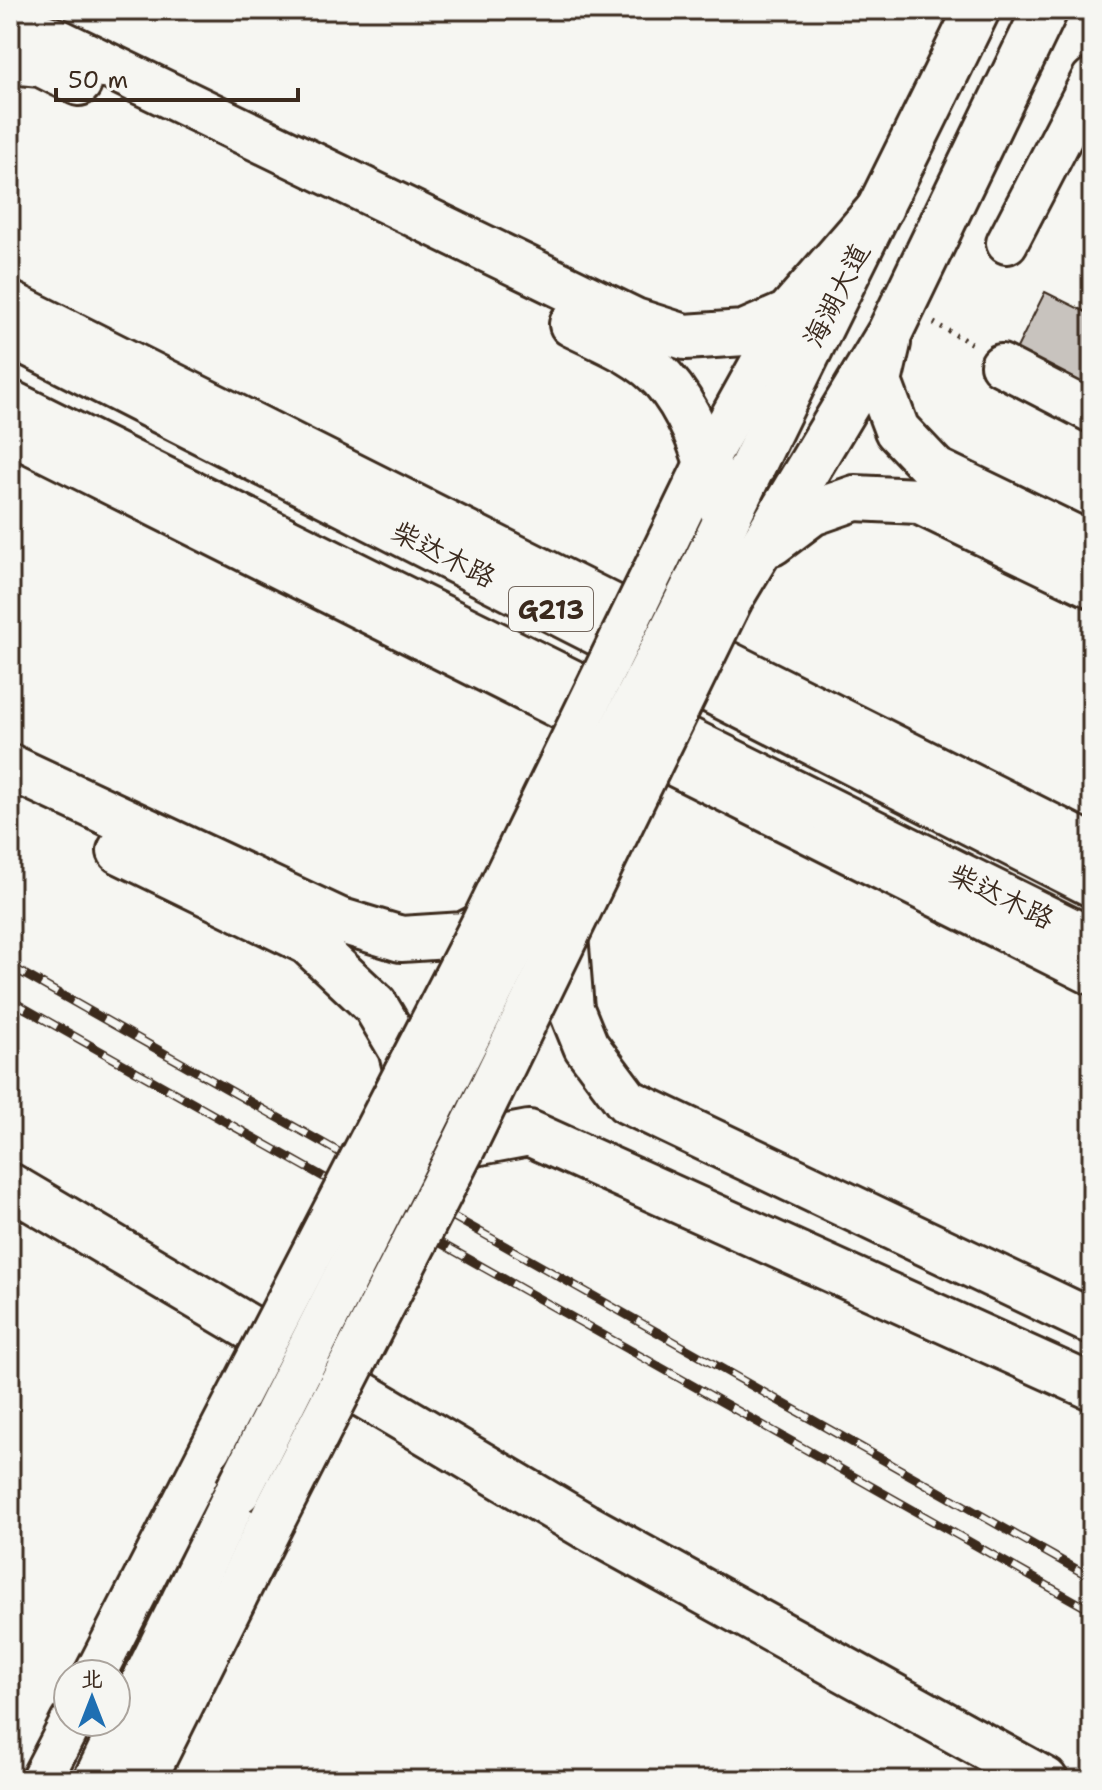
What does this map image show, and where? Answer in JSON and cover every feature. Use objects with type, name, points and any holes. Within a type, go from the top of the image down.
[{"type":"main road","name":"海湖大道","points":[[714,590],[726,520],[977,10]]},
{"type":"main road","points":[[96,1780],[537,898],[714,590],[896,320],[1045,10]]},
{"type":"main road","points":[[10,26],[59,42],[635,321],[685,337],[744,333],[788,314],[881,207]]},
{"type":"main road","points":[[10,61],[41,64],[623,349],[662,377],[691,417],[726,520]]},
{"type":"main road","points":[[10,304],[1092,847]]},
{"type":"main road","points":[[896,320],[879,382],[897,430],[935,470],[1092,546]]},
{"type":"main road","name":"柴达木路","points":[[10,334],[1092,884]]},
{"type":"main road","name":"柴达木路","points":[[10,403],[1092,941]]},
{"type":"main road","points":[[10,431],[1092,972]]},
{"type":"main road","points":[[143,1780],[464,1145],[565,935],[714,590],[812,513],[855,498],[918,501],[1092,585]]},
{"type":"main road","points":[[10,767],[338,920],[401,939],[464,935],[537,898]]},
{"type":"main road","points":[[10,798],[308,942],[375,1005],[401,1049],[422,1127]]},
{"type":"main road","points":[[565,935],[571,1009],[586,1046],[627,1101],[1092,1322]]},
{"type":"main road","points":[[464,1145],[529,1133],[1092,1387]]},
{"type":"main road","points":[[10,1153],[281,1311]]},
{"type":"main road","points":[[10,1186],[585,1526],[1045,1780]]},
{"type":"street","points":[[1007,243],[1092,79]]},
{"type":"street","points":[[103,1658],[480,927],[706,462],[788,314]]},
{"type":"street","points":[[1001,365],[1092,412]]},
{"type":"street","points":[[41,1780],[63,1738]]},
{"type":"path","points":[[896,320],[963,337],[1001,365]]},
{"type":"building","points":[[1045,292],[1092,315],[1092,395],[1013,356]]},
{"type":"railway","points":[[10,966],[1092,1578]]},
{"type":"railway","points":[[10,1000],[1092,1611]]}]
